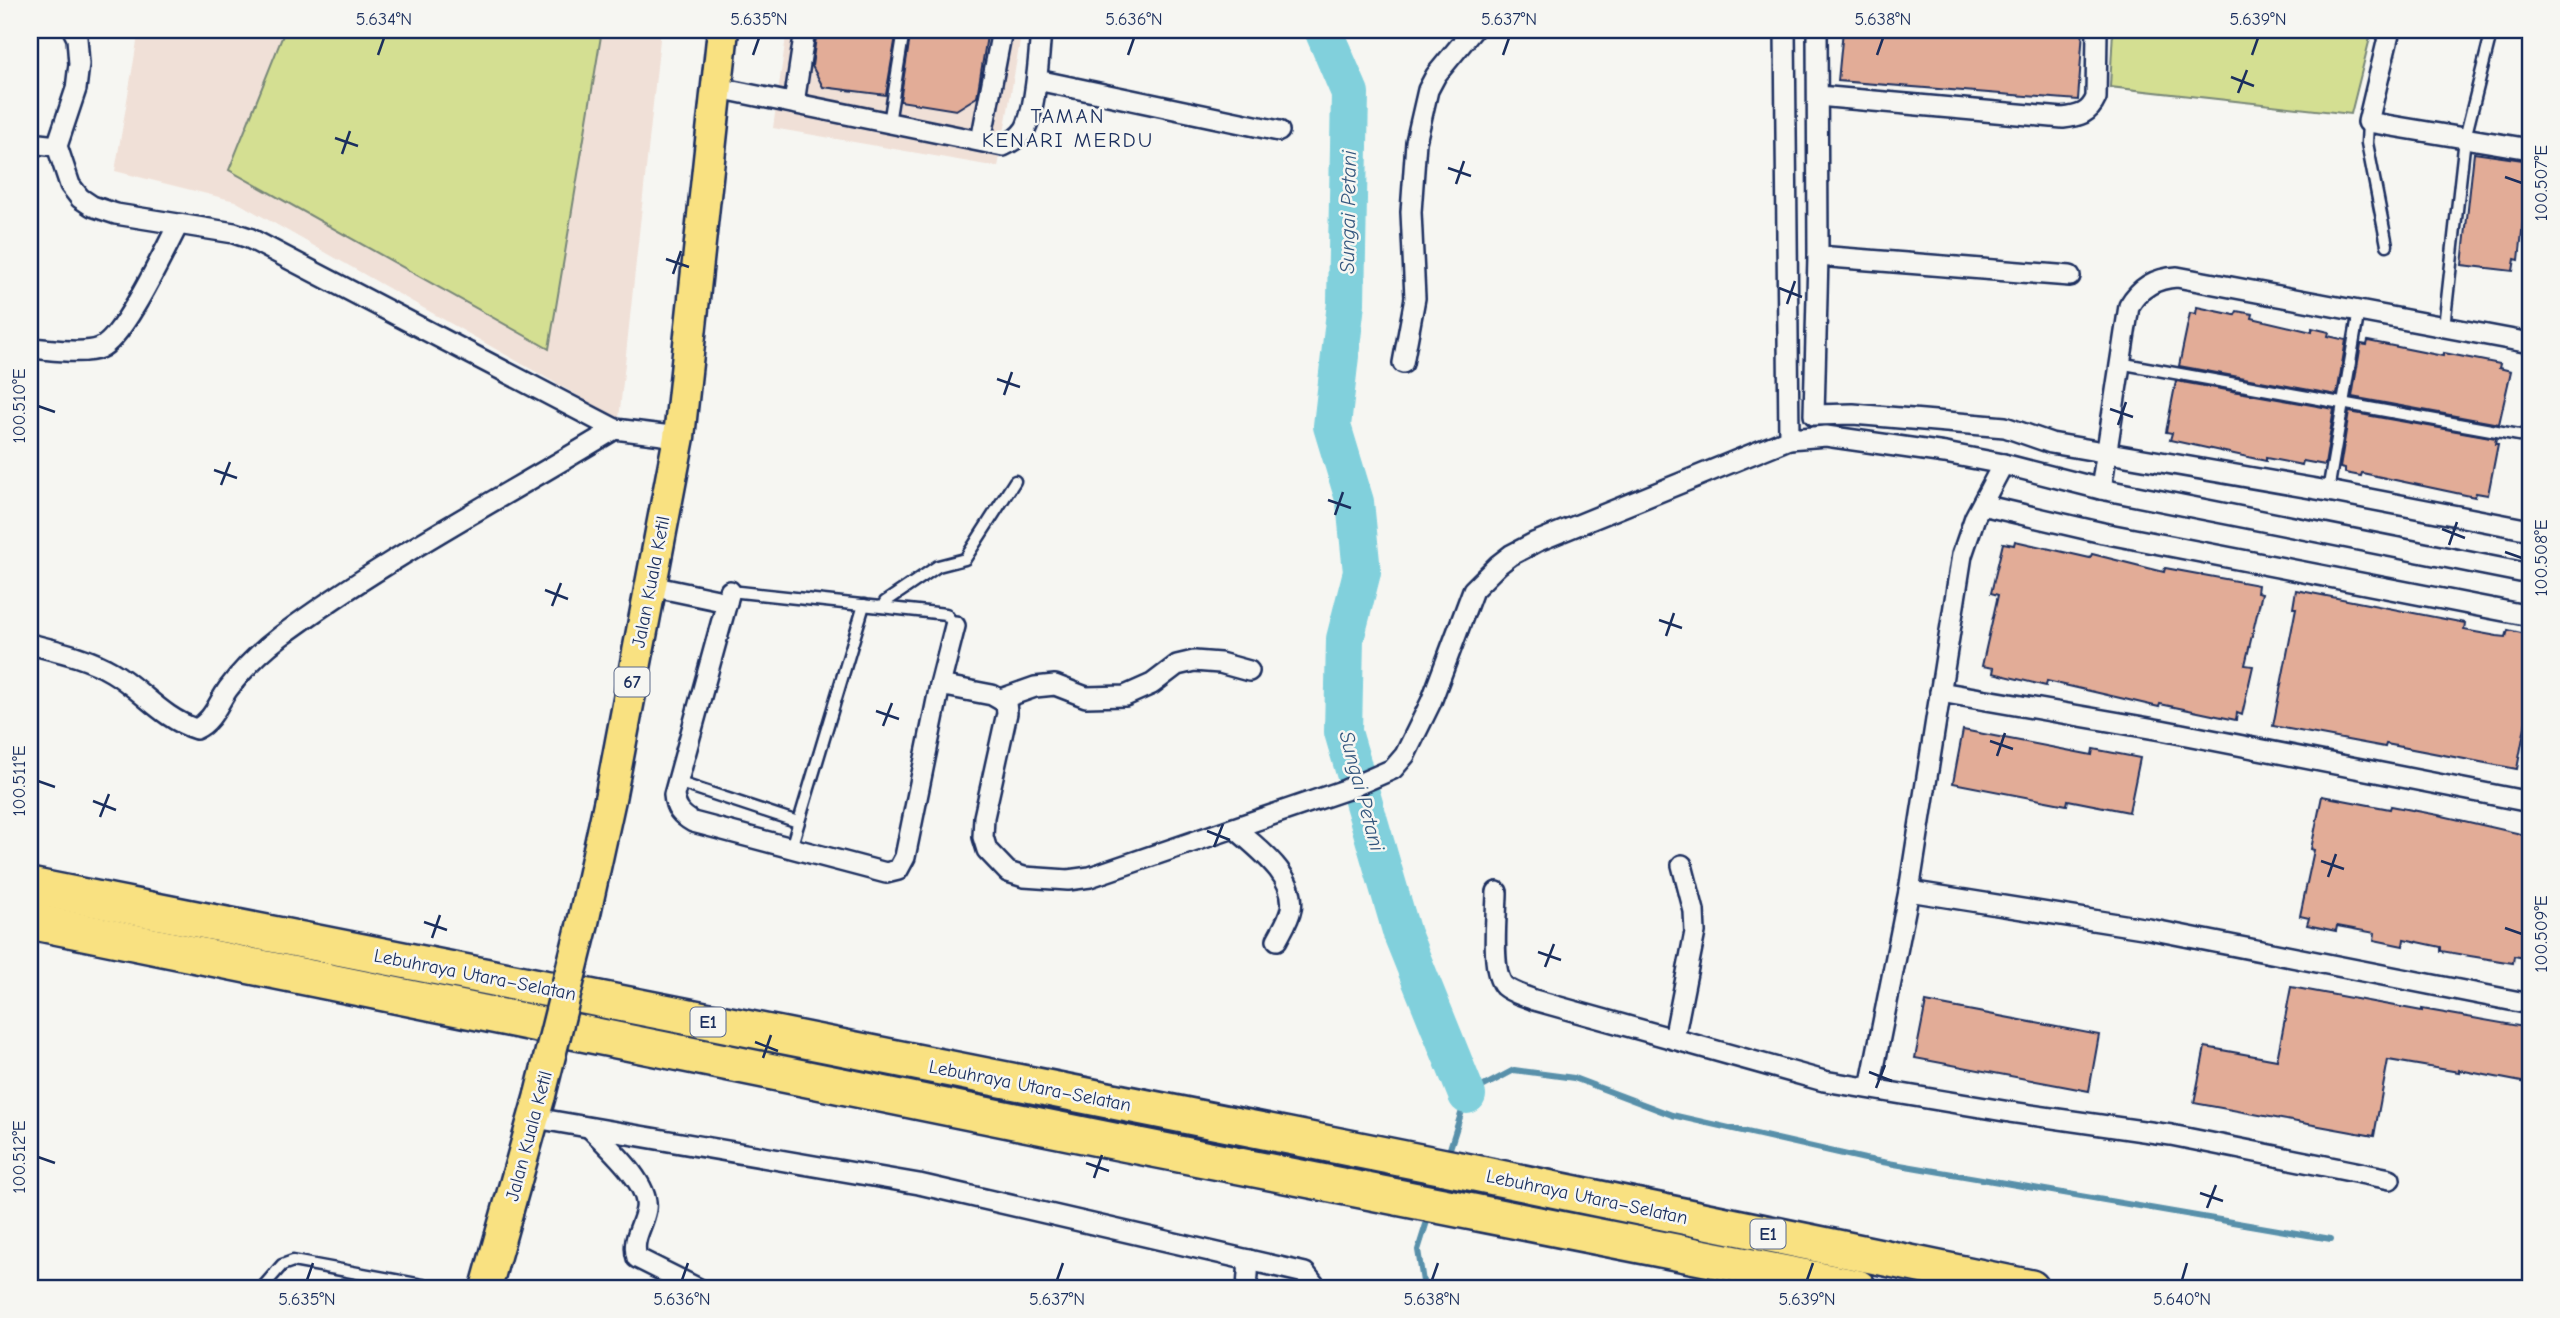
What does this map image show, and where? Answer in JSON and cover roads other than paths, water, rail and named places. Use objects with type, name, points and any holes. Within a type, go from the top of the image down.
[{"type":"highway","name":"Lebuhraya Utara–Selatan","points":[[30,886],[1506,1180],[2031,1288]]},
{"type":"highway","name":"Lebuhraya Utara–Selatan","points":[[30,921],[1858,1288]]},
{"type":"main road","name":"Jalan Kuala Ketil","points":[[486,1288],[537,1106],[582,927],[651,586],[679,437],[723,30]]},
{"type":"street","points":[[73,30],[77,38],[79,64],[76,89],[57,146],[70,185],[86,202],[116,214],[226,231],[248,238],[615,429],[679,437]]},
{"type":"street","points":[[794,103],[805,30]]},
{"type":"street","points":[[981,141],[1002,30]]},
{"type":"street","points":[[718,88],[1003,146],[1015,141],[1026,128],[1037,80],[1041,30]]},
{"type":"street","points":[[1403,363],[1415,298],[1411,212],[1416,142],[1428,90],[1436,75],[1473,30]]},
{"type":"street","points":[[1784,30],[1789,439]]},
{"type":"street","points":[[1813,436],[1818,256],[1817,30]]},
{"type":"street","points":[[1818,96],[2063,118],[2078,116],[2092,107],[2095,99],[2097,30]]},
{"type":"street","points":[[2390,30],[2368,122],[2530,149]]},
{"type":"street","points":[[1037,80],[1279,131]]},
{"type":"street","points":[[30,143],[57,146]]},
{"type":"street","points":[[30,348],[90,350],[107,344],[122,326],[178,225]]},
{"type":"street","points":[[1818,256],[2070,276]]},
{"type":"street","points":[[2101,489],[2129,306],[2141,289],[2159,279],[2178,277],[2530,343]]},
{"type":"street","points":[[1814,415],[1853,414],[2005,427],[2051,443],[2328,491],[2530,530]]},
{"type":"street","points":[[30,644],[94,663],[113,673],[181,725],[196,730],[212,716],[228,689],[246,667],[272,643],[332,599],[615,429]]},
{"type":"street","points":[[940,685],[992,695],[1006,703],[1007,713],[984,817],[983,836],[987,850],[1008,872],[1068,880],[1090,877],[1236,829],[1345,790],[1393,769],[1405,755],[1431,702],[1473,590],[1498,565],[1536,542],[1789,439],[1813,436],[1900,445],[2003,464],[2101,489],[2530,574]]},
{"type":"street","points":[[1870,1088],[1909,891],[1962,555],[1975,517],[2003,464]]},
{"type":"street","points":[[1982,505],[2103,533],[2530,616]]},
{"type":"street","points":[[651,586],[728,596],[674,794],[675,804],[684,816],[693,822],[887,873],[898,870],[905,858],[940,685],[955,626]]},
{"type":"street","points":[[1001,699],[1035,687],[1055,685],[1086,697],[1125,696],[1152,684],[1177,665],[1194,661],[1220,663],[1249,671]]},
{"type":"street","points":[[1940,692],[2161,730],[2530,802]]},
{"type":"street","points":[[1236,829],[1284,878],[1291,908],[1277,940]]},
{"type":"street","points":[[1674,1039],[1695,932],[1694,911],[1682,865]]},
{"type":"street","points":[[1909,891],[2149,929],[2530,1004]]},
{"type":"street","points":[[1497,892],[1496,962],[1499,977],[1504,986],[1534,1000],[1824,1081],[2171,1135],[2390,1179]]},
{"type":"street","points":[[537,1106],[590,1128],[919,1184],[1305,1273],[1317,1288]]},
{"type":"street","points":[[590,1128],[633,1175],[643,1190],[646,1210],[635,1237],[634,1249],[637,1258],[697,1288]]},
{"type":"street","points":[[1247,1288],[1249,1261]]},
{"type":"lane","points":[[889,122],[904,30]]},
{"type":"lane","points":[[2444,327],[2465,138],[2492,30]]},
{"type":"lane","points":[[2368,122],[2367,143],[2387,245]]},
{"type":"lane","points":[[2328,491],[2359,310]]},
{"type":"lane","points":[[2119,363],[2530,437]]},
{"type":"lane","points":[[882,607],[885,602],[938,566],[965,559],[1015,481]]},
{"type":"lane","points":[[2530,524],[2530,530]]},
{"type":"lane","points":[[728,596],[864,605],[946,614],[955,626]]},
{"type":"lane","points":[[791,848],[864,605]]},
{"type":"lane","points":[[677,782],[798,822]]},
{"type":"lane","points":[[262,1288],[282,1265],[293,1261],[439,1288]]},
{"type":"waterway","name":"Sungai Petani","points":[[1323,30],[1350,93],[1346,303],[1332,426],[1355,502],[1362,572],[1345,639],[1343,732],[1402,934],[1467,1095]]},
{"type":"waterway","points":[[1447,1158],[1467,1095],[1514,1070],[1574,1078],[1672,1115],[1865,1159],[2331,1239]]},
{"type":"waterway","name":"Sungai Petani","points":[[1424,1288],[1418,1250],[1429,1215]]},
{"type":"district","name":"TAMAN KENARI MERDU","points":[[1068,128]]}]
